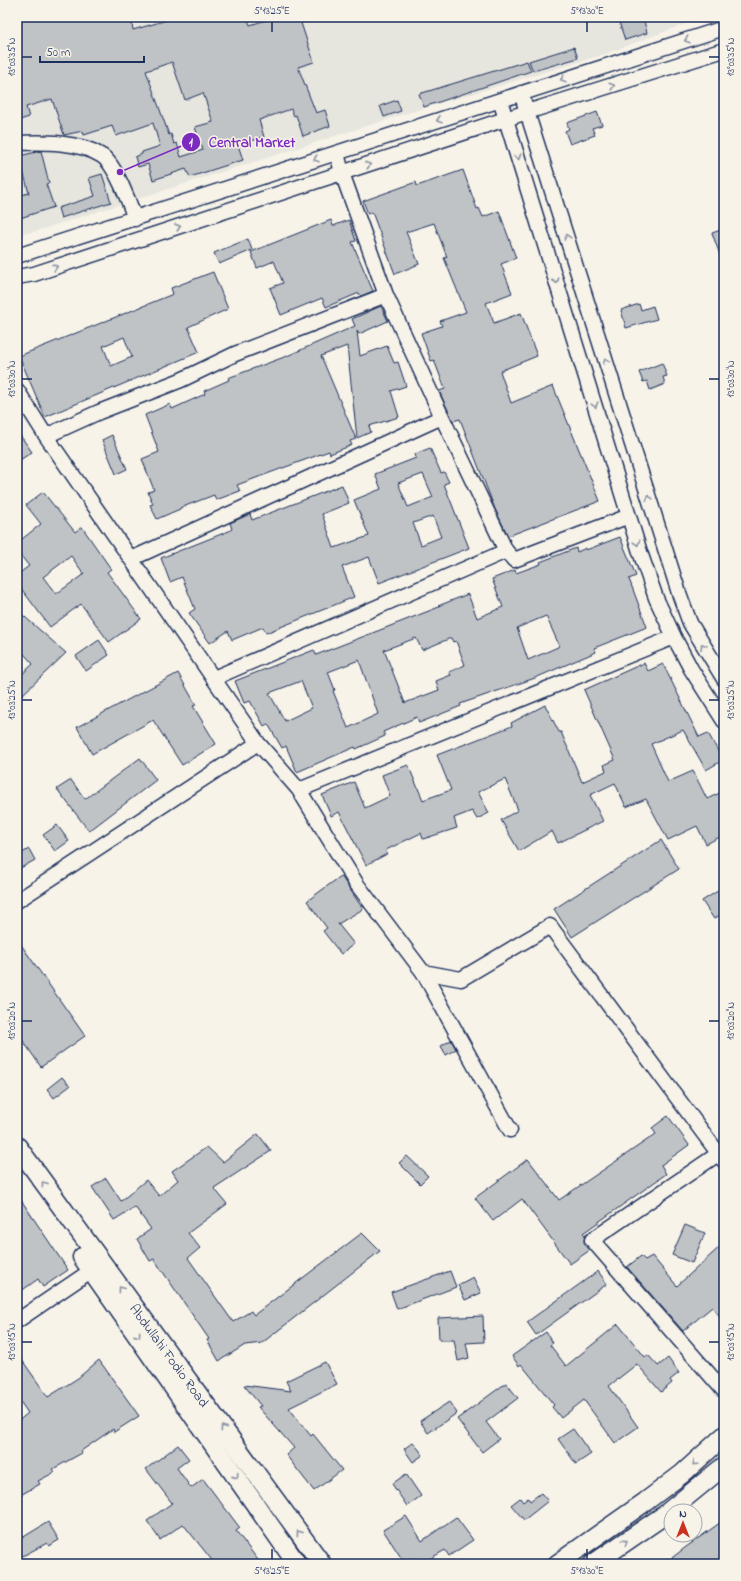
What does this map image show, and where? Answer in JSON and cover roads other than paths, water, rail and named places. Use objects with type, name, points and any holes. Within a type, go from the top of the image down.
[{"type":"main road","name":"Abdullahi Fodio Road","points":[[17,1146],[322,1564]]},
{"type":"main road","name":"Abdullahi Fodio Road","points":[[17,1167],[92,1270],[297,1564]]},
{"type":"main road","points":[[557,1564],[682,1474],[724,1436]]},
{"type":"main road","points":[[593,1564],[663,1516],[724,1466]]},
{"type":"street","points":[[17,256],[724,28]]},
{"type":"street","points":[[17,277],[34,274],[527,112],[724,50]]},
{"type":"street","points":[[521,93],[683,605],[690,623],[724,679]]},
{"type":"street","points":[[500,100],[629,516],[656,598],[690,669],[724,721]]},
{"type":"street","points":[[17,143],[43,142],[75,145],[103,156],[123,188],[135,219]]},
{"type":"street","points":[[337,152],[342,173],[386,295],[506,551],[514,560],[629,516]]},
{"type":"street","points":[[46,436],[386,295]]},
{"type":"street","points":[[17,390],[46,436],[258,743],[299,790],[356,883],[423,972],[510,1130]]},
{"type":"street","points":[[131,559],[442,417]]},
{"type":"street","points":[[214,678],[506,551]]},
{"type":"street","points":[[299,790],[674,637]]},
{"type":"street","points":[[17,901],[258,743]]},
{"type":"street","points":[[423,972],[461,979],[550,926],[721,1157],[592,1240],[724,1391]]},
{"type":"street","points":[[17,1321],[92,1270]]},
{"type":"place","name":"Central Market","points":[[120,172]]}]
